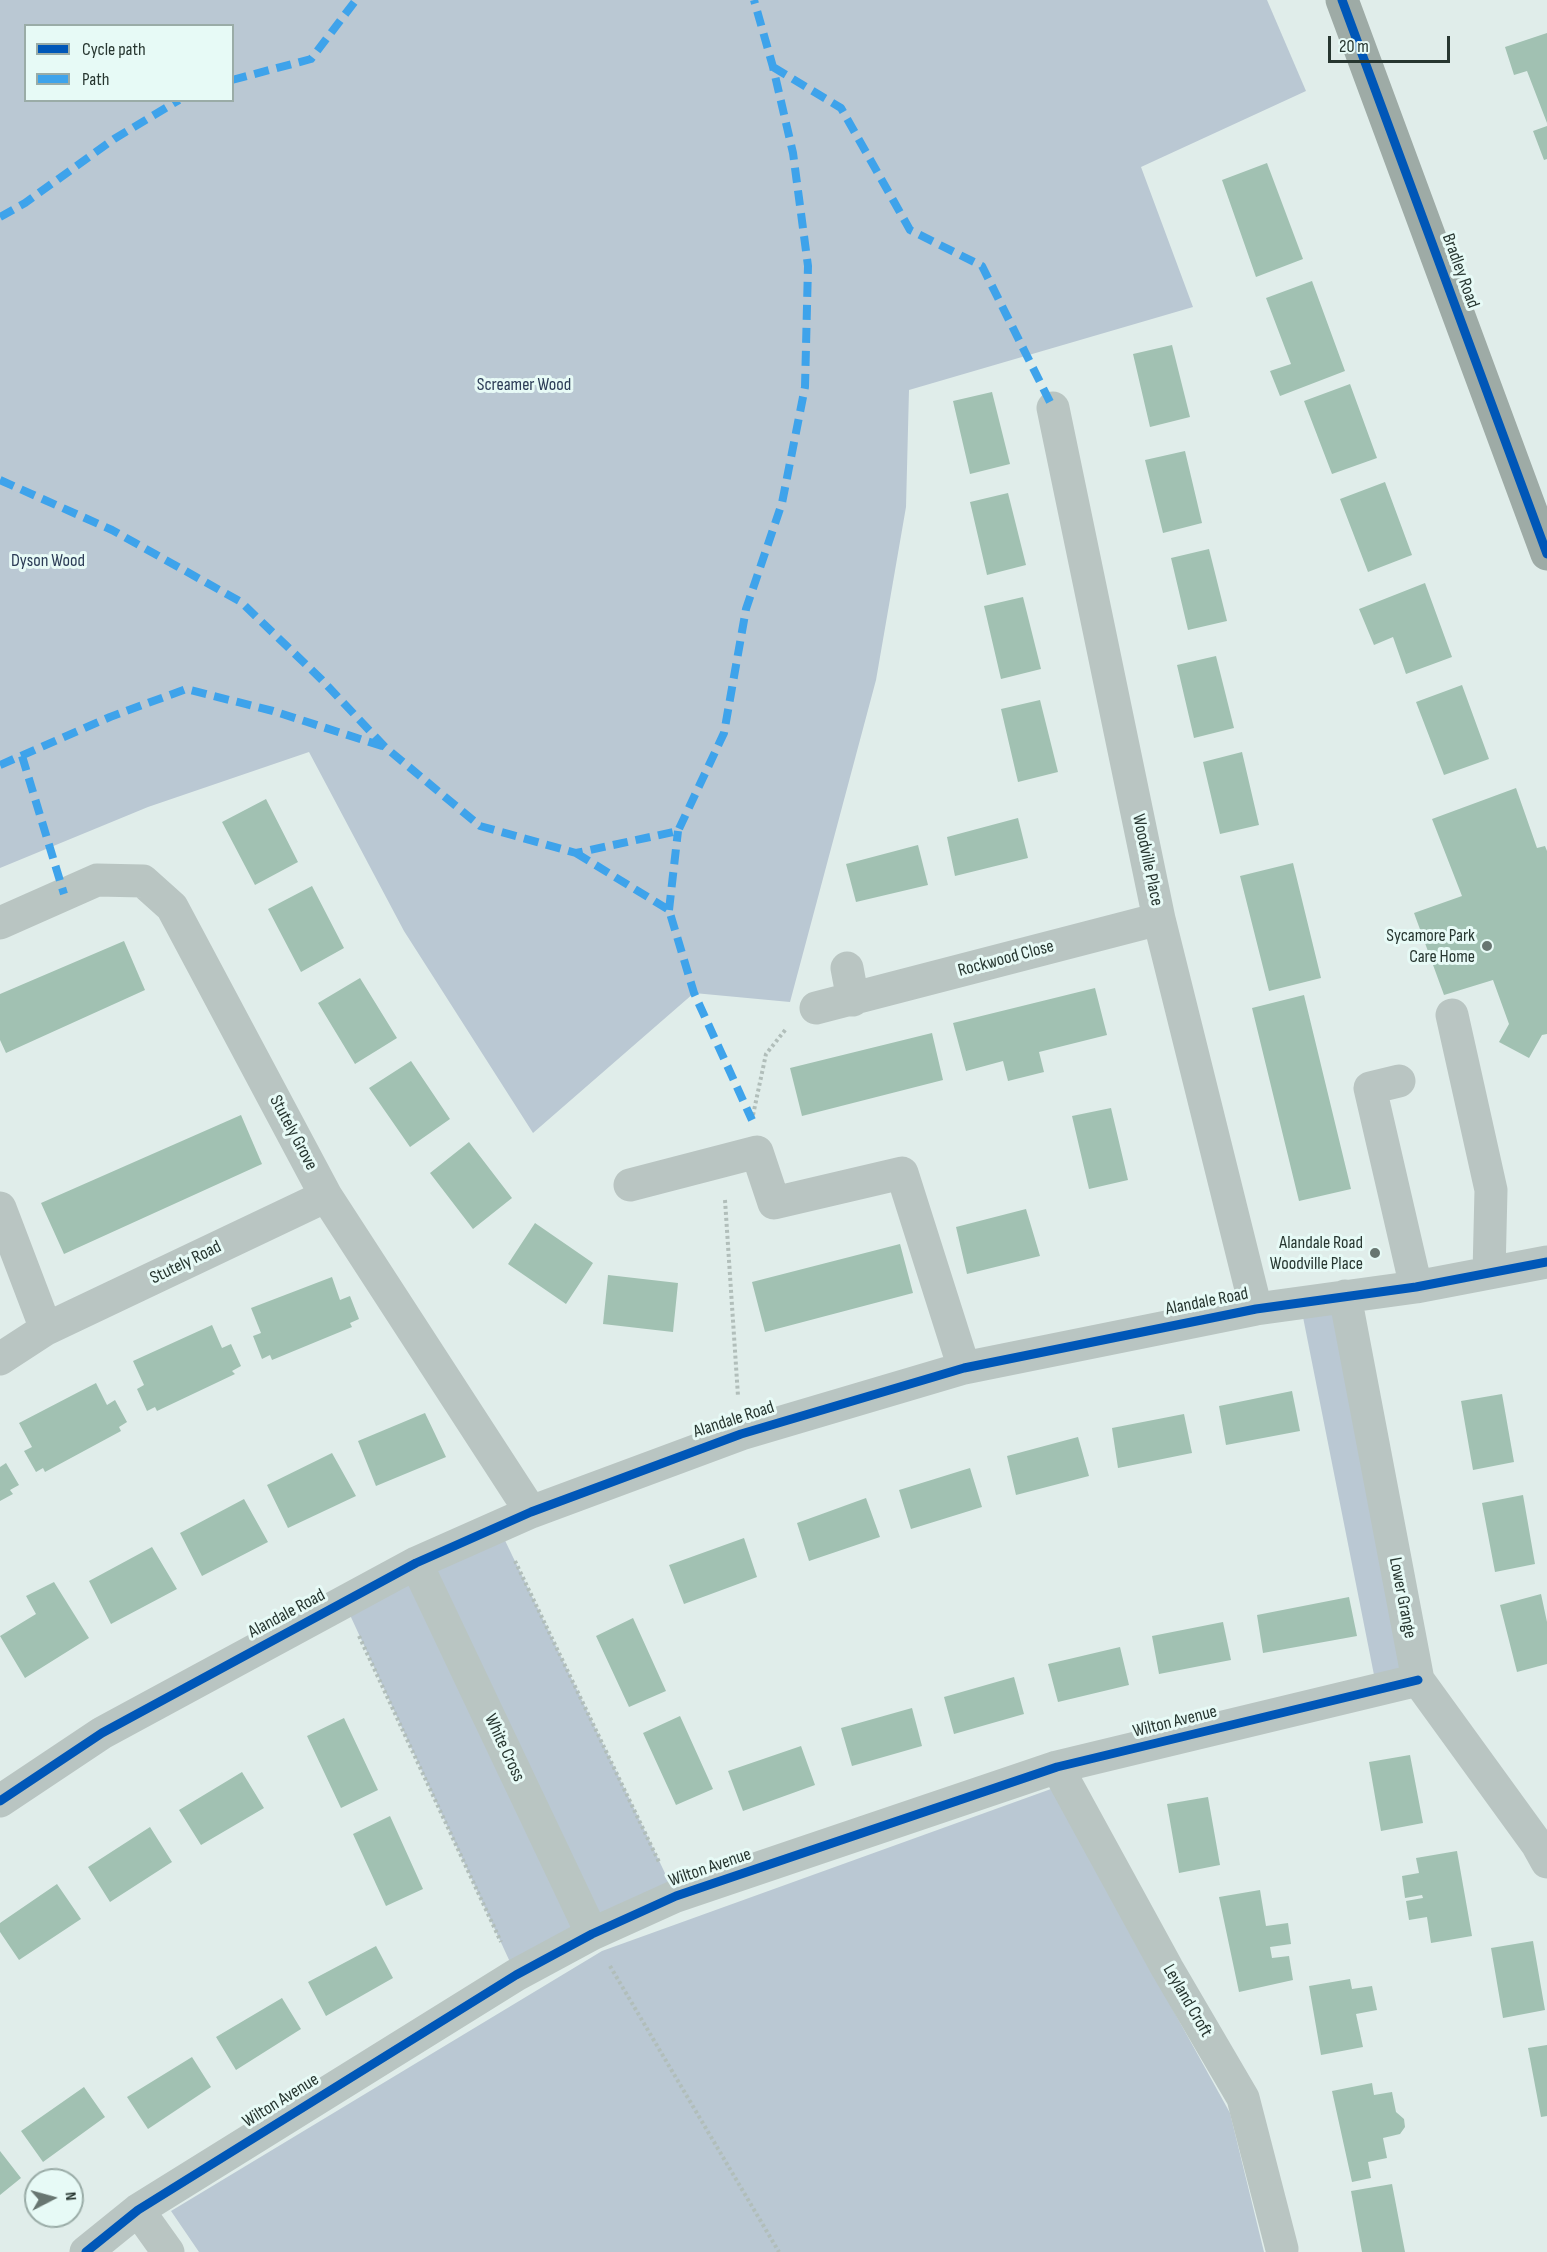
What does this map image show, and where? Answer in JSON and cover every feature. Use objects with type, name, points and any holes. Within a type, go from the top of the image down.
[{"type":"main road","name":"Bradley Road","points":[[1342,0],[1547,554]]},
{"type":"street","name":"Woodville Place","points":[[1053,408],[1159,919],[1256,1309]]},
{"type":"street","name":"Stutely Grove","points":[[0,923],[97,880],[142,881],[172,907],[326,1196],[531,1512]]},
{"type":"street","name":"Rockwood Close","points":[[816,1008],[1159,919]]},
{"type":"street","points":[[846,968],[853,999]]},
{"type":"street","points":[[1452,1015],[1491,1190],[1489,1273]]},
{"type":"street","points":[[1399,1080],[1370,1088],[1416,1287]]},
{"type":"street","points":[[630,1185],[757,1152],[774,1203],[902,1173],[964,1368]]},
{"type":"street","name":"Stutely Road","points":[[46,1329],[326,1196]]},
{"type":"street","points":[[0,1208],[46,1329],[0,1359]]},
{"type":"street","name":"Alandale Road","points":[[0,1801],[102,1733],[416,1563],[531,1512],[741,1434],[964,1368],[1256,1309],[1416,1287],[1547,1262]]},
{"type":"street","name":"Lower Grange","points":[[1345,1296],[1418,1680],[1537,1844],[1547,1862]]},
{"type":"street","name":"White Cross","points":[[416,1563],[592,1934]]},
{"type":"street","name":"Wilton Avenue","points":[[86,2252],[138,2210],[516,1974],[592,1934],[676,1896],[1057,1767],[1418,1680]]},
{"type":"street","name":"Leyland Croft","points":[[1057,1767],[1167,1968],[1243,2098],[1282,2249]]},
{"type":"street","points":[[138,2210],[168,2252]]},
{"type":"path","points":[[757,1152],[752,1120],[766,1054],[792,1022],[816,1008]]},
{"type":"path","points":[[722,1161],[741,1434]]},
{"type":"path","points":[[499,1528],[676,1896]]},
{"type":"path","points":[[344,1602],[516,1974]]},
{"type":"path","points":[[592,1934],[779,2252]]},
{"type":"green space","name":"Screamer Wood","points":[[0,0],[1267,0],[1306,91],[1141,167],[1193,307],[909,390],[906,507],[876,680],[790,1002],[694,993],[533,1133],[404,931],[309,752],[148,807],[0,868]]},
{"type":"green space","points":[[1345,1296],[1418,1680],[1377,1690],[1300,1302]]},
{"type":"green space","points":[[499,1528],[676,1896],[516,1975],[344,1602]]},
{"type":"green space","points":[[1051,1789],[1230,2113],[1264,2252],[199,2252],[171,2211],[602,1951]]},
{"type":"building","points":[[1547,33],[1547,123],[1527,71],[1514,75],[1505,47]]},
{"type":"building","points":[[1547,126],[1547,159],[1544,160],[1533,131]]},
{"type":"building","points":[[1267,163],[1303,259],[1256,277],[1222,180]]},
{"type":"building","points":[[1312,281],[1345,371],[1280,396],[1270,371],[1291,364],[1266,298]]},
{"type":"building","points":[[1172,345],[1190,417],[1150,427],[1133,354]]},
{"type":"building","points":[[1350,384],[1377,458],[1332,474],[1304,401]]},
{"type":"building","points":[[992,392],[1010,464],[970,474],[953,401]]},
{"type":"building","points":[[1185,451],[1202,523],[1163,533],[1145,460]]},
{"type":"building","points":[[1385,482],[1412,555],[1368,572],[1340,499]]},
{"type":"building","points":[[1008,493],[1026,565],[987,575],[970,502]]},
{"type":"building","points":[[1209,549],[1227,621],[1188,630],[1171,558]]},
{"type":"building","points":[[1425,583],[1452,657],[1406,674],[1393,637],[1374,645],[1359,609]]},
{"type":"building","points":[[1023,597],[1041,669],[1001,679],[984,606]]},
{"type":"building","points":[[1216,656],[1234,728],[1194,738],[1177,665]]},
{"type":"building","points":[[1462,685],[1489,759],[1444,775],[1416,702]]},
{"type":"building","points":[[1040,700],[1058,772],[1018,782],[1001,709]]},
{"type":"building","points":[[1242,752],[1259,825],[1220,834],[1203,762]]},
{"type":"building","name":"Sycamore Park Care Home","points":[[1516,788],[1537,848],[1545,846],[1547,851],[1547,1034],[1542,1035],[1529,1058],[1499,1042],[1509,1024],[1493,980],[1444,995],[1414,913],[1462,896],[1432,819]]},
{"type":"building","points":[[266,799],[298,862],[255,885],[222,822]]},
{"type":"building","points":[[1018,818],[1028,858],[955,876],[947,837]]},
{"type":"building","points":[[918,845],[928,885],[856,902],[846,864]]},
{"type":"building","points":[[1293,863],[1321,978],[1269,991],[1240,876]]},
{"type":"building","points":[[312,886],[344,948],[301,972],[268,909]]},
{"type":"building","points":[[124,941],[145,990],[6,1053],[0,1040],[0,994]]},
{"type":"building","points":[[360,978],[397,1038],[355,1064],[318,1003]]},
{"type":"building","points":[[1095,988],[1107,1035],[1039,1052],[1044,1072],[1008,1081],[1003,1061],[966,1071],[953,1023]]},
{"type":"building","points":[[1304,995],[1351,1189],[1299,1201],[1252,1008]]},
{"type":"building","points":[[932,1033],[943,1080],[802,1116],[790,1068]]},
{"type":"building","points":[[411,1061],[450,1119],[410,1147],[369,1088]]},
{"type":"building","points":[[1111,1108],[1128,1180],[1089,1189],[1072,1116]]},
{"type":"building","points":[[241,1115],[262,1164],[64,1254],[41,1203]]},
{"type":"building","points":[[469,1142],[512,1198],[473,1229],[430,1173]]},
{"type":"building","points":[[1026,1209],[1040,1256],[967,1274],[956,1227]]},
{"type":"building","points":[[535,1223],[593,1263],[566,1304],[508,1264]]},
{"type":"building","points":[[900,1244],[913,1293],[765,1332],[752,1282]]},
{"type":"building","points":[[608,1275],[678,1283],[673,1332],[603,1324]]},
{"type":"building","points":[[332,1277],[340,1300],[350,1296],[359,1319],[350,1323],[352,1327],[272,1360],[270,1355],[262,1359],[253,1336],[261,1333],[251,1308]]},
{"type":"building","points":[[212,1325],[222,1348],[231,1344],[241,1366],[232,1371],[235,1374],[157,1411],[155,1407],[147,1411],[137,1389],[144,1385],[133,1361]]},
{"type":"building","points":[[96,1383],[107,1405],[115,1400],[127,1422],[119,1427],[121,1431],[45,1472],[43,1468],[36,1472],[24,1451],[32,1447],[19,1423]]},
{"type":"building","points":[[1292,1391],[1300,1431],[1226,1445],[1219,1406]]},
{"type":"building","points":[[1502,1394],[1514,1462],[1473,1470],[1461,1401]]},
{"type":"building","points":[[425,1413],[446,1457],[376,1486],[358,1441]]},
{"type":"building","points":[[1184,1414],[1192,1453],[1118,1468],[1112,1428]]},
{"type":"building","points":[[1078,1437],[1089,1476],[1016,1495],[1007,1456]]},
{"type":"building","points":[[332,1453],[356,1496],[288,1528],[267,1485]]},
{"type":"building","points":[[6,1463],[19,1485],[10,1490],[13,1494],[0,1501],[0,1467]]},
{"type":"building","points":[[970,1468],[982,1507],[911,1529],[899,1490]]},
{"type":"building","points":[[1523,1495],[1535,1564],[1495,1572],[1482,1503]]},
{"type":"building","points":[[866,1498],[880,1537],[809,1561],[797,1523]]},
{"type":"building","points":[[244,1499],[268,1542],[202,1576],[180,1533]]},
{"type":"building","points":[[744,1538],[757,1577],[684,1604],[669,1565]]},
{"type":"building","points":[[152,1547],[177,1589],[111,1624],[89,1581]]},
{"type":"building","points":[[54,1582],[89,1638],[25,1678],[0,1636],[36,1614],[26,1596]]},
{"type":"building","points":[[1541,1594],[1547,1622],[1547,1664],[1517,1672],[1500,1605]]},
{"type":"building","points":[[1349,1597],[1357,1636],[1263,1653],[1257,1615]]},
{"type":"building","points":[[633,1618],[666,1691],[629,1707],[596,1636]]},
{"type":"building","points":[[1223,1622],[1231,1660],[1159,1674],[1152,1636]]},
{"type":"building","points":[[1120,1647],[1129,1685],[1058,1702],[1048,1664]]},
{"type":"building","points":[[1014,1677],[1024,1714],[954,1734],[944,1697]]},
{"type":"building","points":[[912,1708],[922,1746],[852,1766],[841,1728]]},
{"type":"building","points":[[680,1716],[713,1789],[676,1805],[643,1733]]},
{"type":"building","points":[[344,1718],[378,1790],[341,1808],[307,1736]]},
{"type":"building","points":[[801,1746],[815,1785],[743,1811],[728,1771]]},
{"type":"building","points":[[1410,1755],[1423,1823],[1381,1831],[1369,1762]]},
{"type":"building","points":[[242,1772],[264,1808],[201,1845],[179,1810]]},
{"type":"building","points":[[1208,1797],[1220,1865],[1179,1873],[1167,1804]]},
{"type":"building","points":[[390,1816],[423,1889],[386,1906],[353,1834]]},
{"type":"building","points":[[150,1827],[172,1862],[110,1902],[88,1867]]},
{"type":"building","points":[[1457,1851],[1472,1936],[1431,1943],[1427,1917],[1409,1920],[1406,1901],[1423,1898],[1422,1895],[1405,1898],[1402,1876],[1419,1873],[1416,1858]]},
{"type":"building","points":[[57,1884],[81,1919],[19,1960],[0,1932],[0,1923]]},
{"type":"building","points":[[1260,1890],[1266,1926],[1288,1923],[1291,1944],[1270,1947],[1272,1958],[1289,1956],[1293,1980],[1239,1992],[1219,1897]]},
{"type":"building","points":[[1533,1941],[1545,2010],[1503,2018],[1491,1948]]},
{"type":"building","points":[[376,1946],[393,1978],[326,2016],[308,1982]]},
{"type":"building","points":[[1350,1979],[1352,1989],[1372,1986],[1377,2010],[1356,2014],[1363,2047],[1321,2055],[1309,1986]]},
{"type":"building","points":[[282,1998],[301,2029],[236,2070],[216,2037]]},
{"type":"building","points":[[1547,2045],[1547,2116],[1541,2117],[1528,2048]]},
{"type":"building","points":[[192,2057],[211,2087],[148,2129],[127,2097]]},
{"type":"building","points":[[1372,2083],[1374,2095],[1392,2092],[1396,2112],[1404,2119],[1405,2127],[1400,2134],[1383,2138],[1387,2158],[1368,2162],[1371,2178],[1352,2182],[1332,2091]]},
{"type":"building","points":[[84,2087],[105,2117],[43,2162],[21,2131]]},
{"type":"building","points":[[0,2151],[21,2178],[0,2195]]},
{"type":"building","points":[[1392,2184],[1405,2252],[1362,2252],[1351,2191]]},
{"type":"marked path","points":[[234,79],[311,59],[356,0]]},
{"type":"marked path","points":[[0,480],[112,530],[241,602],[322,680],[385,747],[480,826],[576,853],[678,831],[724,733],[746,609],[782,503],[805,387],[808,266],[793,153],[773,67],[754,0]]},
{"type":"marked path","points":[[773,67],[841,108],[910,230],[982,266],[1053,408]]},
{"type":"marked path","points":[[0,217],[25,203],[114,139],[176,102]]},
{"type":"marked path","points":[[0,765],[110,717],[186,689],[273,711],[385,747]]},
{"type":"marked path","points":[[22,756],[64,894]]},
{"type":"marked path","points":[[669,910],[678,831]]},
{"type":"marked path","points":[[576,853],[669,910],[694,993],[752,1120]]},
{"type":"cycle path","points":[[1342,0],[1547,554]]},
{"type":"cycle path","points":[[0,1801],[102,1733],[416,1563],[531,1512],[741,1434],[964,1368],[1256,1309],[1416,1287],[1547,1262]]},
{"type":"cycle path","points":[[86,2252],[138,2210],[516,1975],[592,1934],[676,1896],[1057,1767],[1418,1680]]},
{"type":"place","name":"Sycamore Park Care Home","points":[[1487,946]]},
{"type":"place","name":"Alandale Road Woodville Place","points":[[1375,1253]]},
{"type":"park label","name":"Dyson Wood","points":[[48,561]]}]
